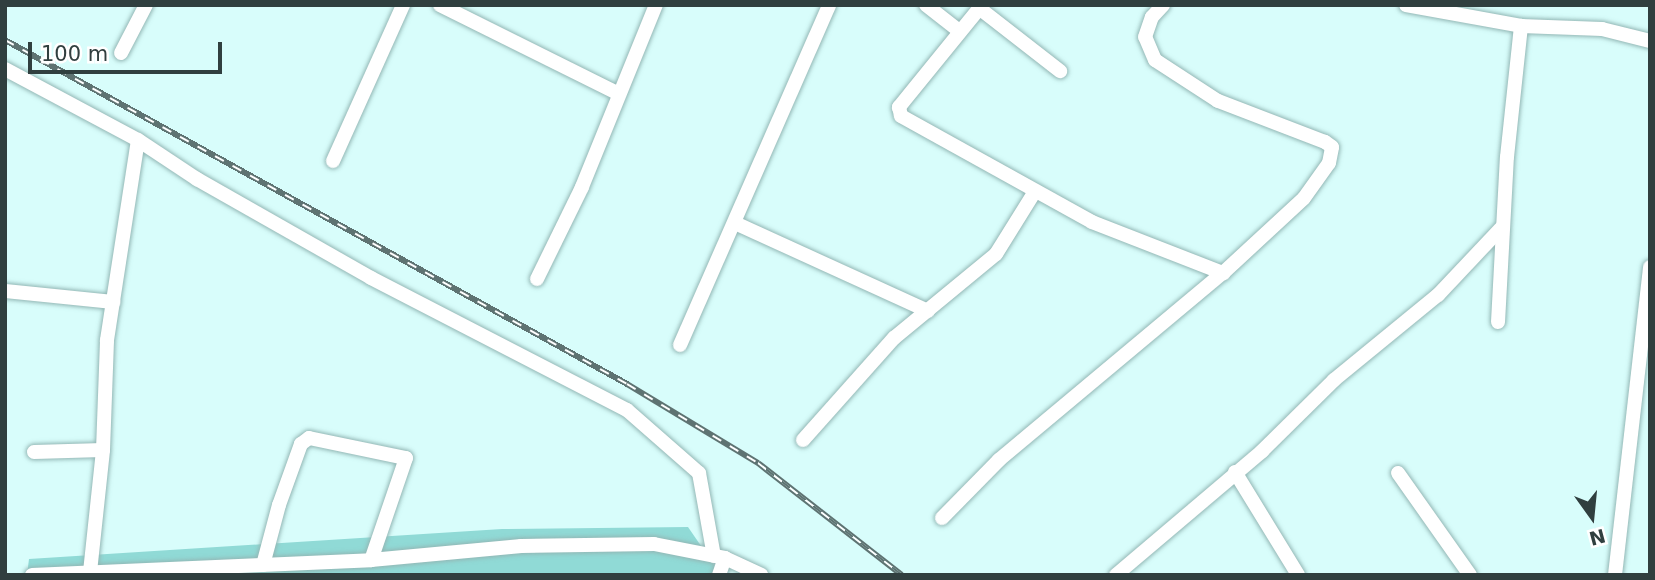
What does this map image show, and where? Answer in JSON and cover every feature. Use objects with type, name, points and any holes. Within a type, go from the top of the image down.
[{"type":"street","points":[[121,53],[146,5]]},
{"type":"street","points":[[333,161],[403,5]]},
{"type":"street","points":[[440,5],[617,93]]},
{"type":"street","points":[[537,279],[582,187],[617,93],[656,5]]},
{"type":"street","points":[[680,345],[829,5]]},
{"type":"street","points":[[926,5],[958,30]]},
{"type":"street","points":[[942,518],[999,460],[1223,272],[1304,198],[1329,163],[1332,147],[1219,101],[1155,60],[1145,37],[1152,17],[1163,5]]},
{"type":"street","points":[[1406,5],[1521,26],[1602,29],[1650,41]]},
{"type":"street","points":[[1060,71],[980,7],[958,30],[899,107],[901,116],[1034,193],[1092,222],[1223,272]]},
{"type":"street","points":[[1498,322],[1502,227],[1521,26]]},
{"type":"street","points":[[5,69],[138,140],[197,179],[371,278],[627,410],[699,473],[720,557],[719,575]]},
{"type":"street","points":[[90,572],[103,450],[113,302],[138,140]]},
{"type":"street","points":[[803,440],[894,338],[996,254],[1034,193]]},
{"type":"street","points":[[735,223],[928,311]]},
{"type":"street","points":[[1116,575],[1235,472],[1334,380],[1438,295],[1502,227]]},
{"type":"street","points":[[1615,575],[1650,267]]},
{"type":"street","points":[[5,291],[113,302]]},
{"type":"street","points":[[263,565],[279,505],[301,444],[309,438],[406,458],[371,560]]},
{"type":"street","points":[[34,452],[103,450]]},
{"type":"street","points":[[1235,472],[1298,575]]},
{"type":"street","points":[[1398,473],[1470,575]]},
{"type":"street","points":[[32,575],[371,560],[521,546],[654,544],[720,557],[761,575]]},
{"type":"shaded area","points":[[688,527],[721,575],[27,575],[29,559],[502,529]]},
{"type":"railway","points":[[5,40],[627,384],[758,463],[902,575]]}]
